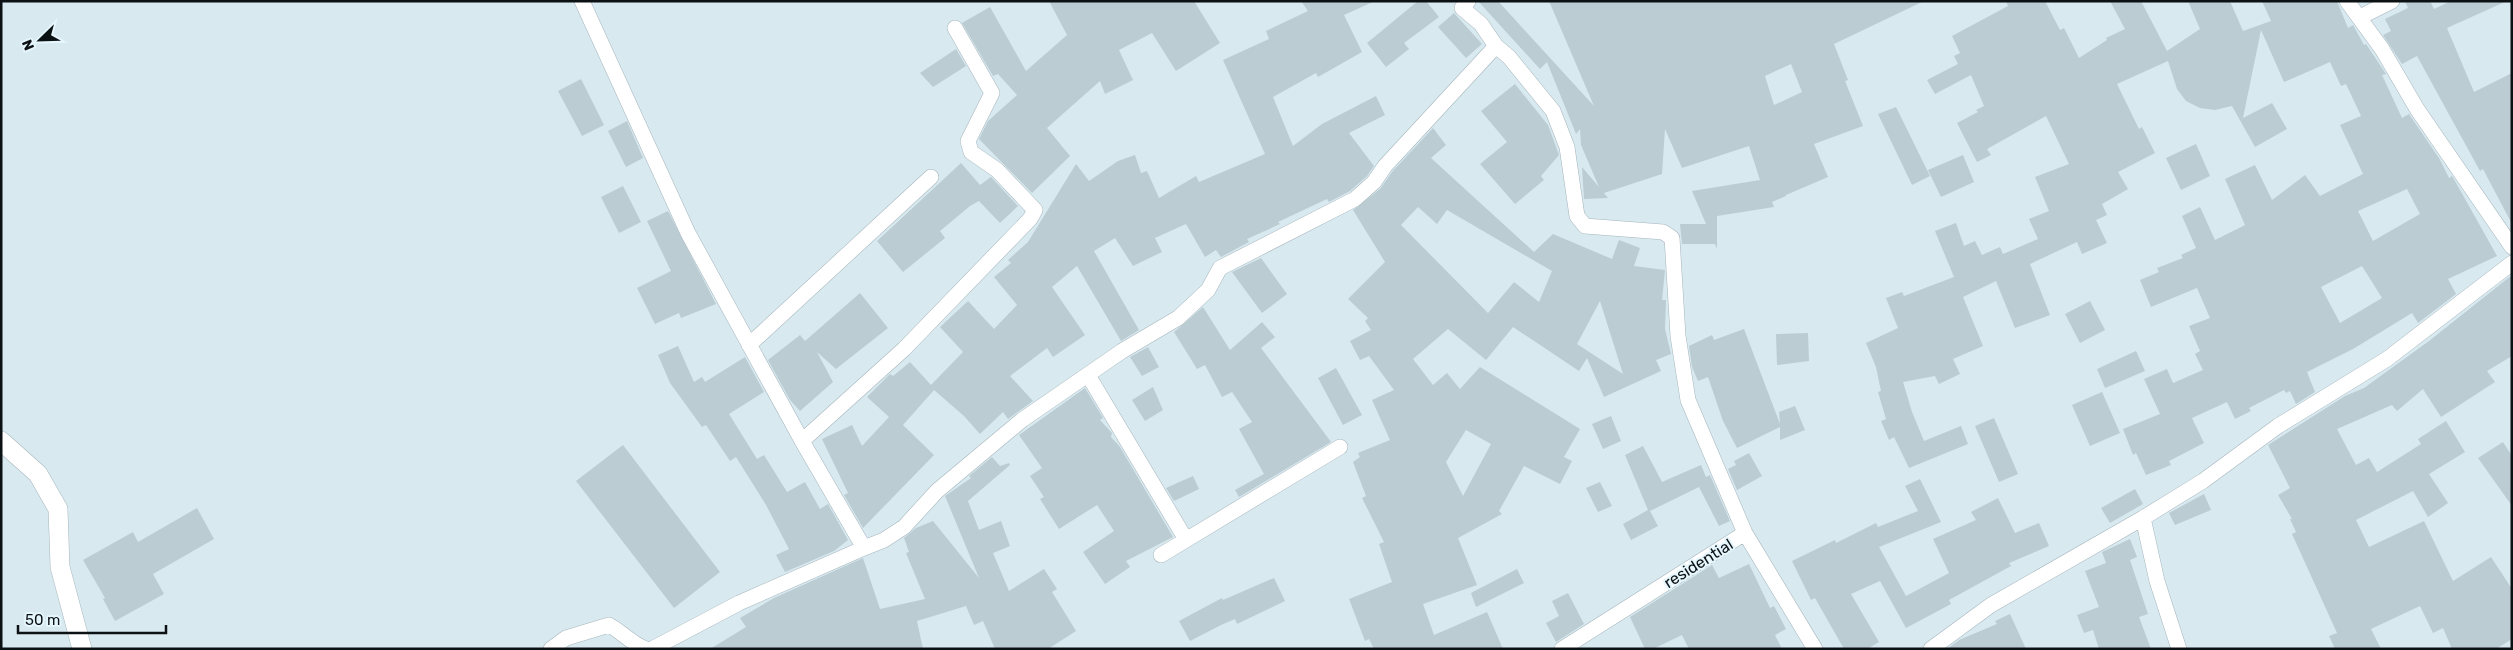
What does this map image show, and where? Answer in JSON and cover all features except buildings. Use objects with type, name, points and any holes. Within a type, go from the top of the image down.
[{"type":"street","points":[[582,1],[688,233],[802,442],[864,548]]},
{"type":"street","points":[[2347,1],[2382,49],[2416,109],[2512,247]]},
{"type":"street","points":[[2360,17],[2392,1]]},
{"type":"street","points":[[1461,4],[1481,24],[1496,46],[1508,57],[1553,111],[1567,147],[1577,216],[1585,226],[1663,232],[1672,238],[1678,336],[1688,400],[1745,533]]},
{"type":"street","points":[[802,442],[904,349],[949,305],[1030,219],[1035,210],[997,170],[971,152],[968,140],[992,92],[955,28]]},
{"type":"street","points":[[652,649],[739,603],[864,548],[904,527],[937,491],[1022,420],[1122,351],[1178,318],[1208,290],[1220,268],[1355,199],[1374,182],[1384,166],[1496,46]]},
{"type":"street","points":[[749,345],[931,177]]},
{"type":"street","points":[[1931,649],[1991,605],[2143,518],[2203,481],[2278,426],[2387,359],[2512,263]]},
{"type":"street","points":[[1088,375],[1185,538]]},
{"type":"street","points":[[1,441],[38,474],[58,509],[60,567],[82,649]]},
{"type":"street","points":[[1160,555],[1185,538],[1340,447]]},
{"type":"street","points":[[2143,518],[2157,581],[2179,649]]},
{"type":"street","name":"residential","points":[[1562,649],[1745,533],[1815,649]]},
{"type":"street","points":[[551,649],[566,638],[609,625],[624,634],[637,646],[646,649]]}]
